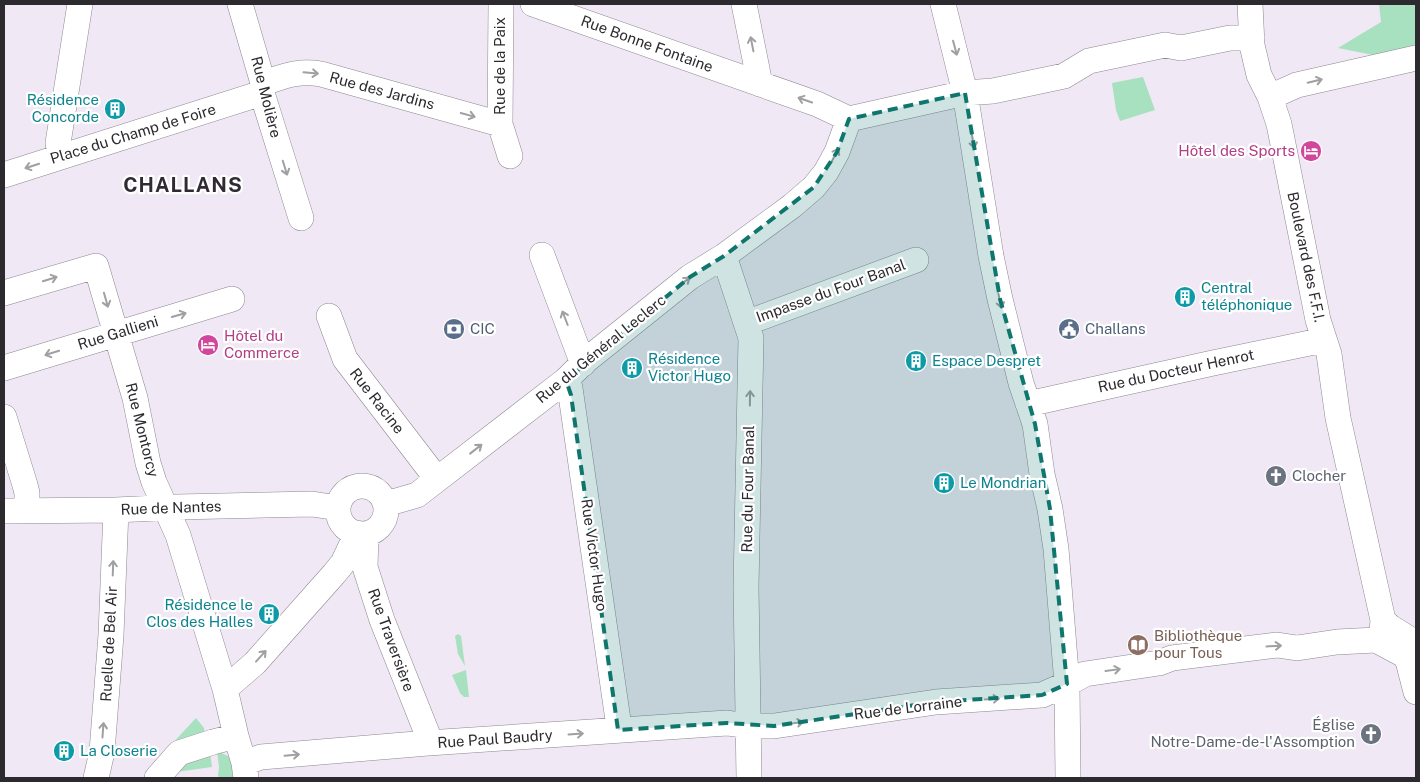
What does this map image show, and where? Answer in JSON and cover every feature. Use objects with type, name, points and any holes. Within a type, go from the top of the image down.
[{"type":"street","points":[[61,156],[58,142],[80,4]]},
{"type":"street","name":"Rue Molière","points":[[240,4],[301,218]]},
{"type":"street","name":"Rue de la Paix","points":[[501,4],[500,124],[510,156]]},
{"type":"street","name":"Rue Bonne Fontaine","points":[[533,4],[817,104],[849,119]]},
{"type":"street","points":[[744,4],[760,84]]},
{"type":"street","points":[[943,4],[965,93],[991,256],[1004,322],[1035,424],[1056,549],[1067,684],[1068,778]]},
{"type":"street","name":"Boulevard des F.F.I.","points":[[1250,4],[1252,45],[1258,75],[1270,97],[1278,124],[1318,320],[1328,354],[1338,418],[1380,630]]},
{"type":"street","points":[[849,119],[965,93],[993,91],[1064,76],[1089,61],[1164,45],[1182,48],[1230,38],[1252,38]]},
{"type":"street","points":[[1270,97],[1297,85],[1416,58]]},
{"type":"street","name":"Rue des Jardins","points":[[263,88],[296,73],[308,72],[500,124]]},
{"type":"street","name":"Place du Champ de Foire","points":[[4,175],[142,132],[263,88]]},
{"type":"street","name":"Rue du Général Leclerc","points":[[386,504],[417,495],[574,372],[690,277],[724,256],[792,206],[814,187],[826,172],[837,152],[849,119]]},
{"type":"street","name":"Rue Victor Hugo","points":[[542,255],[574,372],[570,388],[572,405],[618,730]]},
{"type":"street","name":"Rue du Four Banal","points":[[724,256],[751,338],[746,587],[749,778]]},
{"type":"street","name":"Impasse du Four Banal","points":[[746,323],[916,260]]},
{"type":"street","name":"Rue Montorcy","points":[[4,293],[96,266],[135,398],[148,464],[178,535],[225,689],[245,771]]},
{"type":"street","name":"Rue Gallieni","points":[[4,368],[232,299]]},
{"type":"street","name":"Rue Racine","points":[[329,316],[345,360],[437,479]]},
{"type":"street","name":"Rue du Docteur Henrot","points":[[1028,404],[1213,362],[1324,340]]},
{"type":"street","points":[[4,417],[27,493],[15,511]]},
{"type":"street","points":[[360,485],[374,488],[386,504],[384,520],[380,526],[374,531],[362,534],[350,531],[340,521],[338,515],[342,495],[353,487],[360,485]]},
{"type":"street","name":"Rue de Nantes","points":[[15,511],[312,504],[338,508]]},
{"type":"street","name":"Ruelle de Bel Air","points":[[96,778],[102,752],[110,645],[116,510]]},
{"type":"street","points":[[225,689],[255,663],[334,574],[362,534]]},
{"type":"street","name":"Rue Traversière","points":[[362,534],[365,567],[382,620],[427,733],[428,743]]},
{"type":"street","points":[[1380,630],[1404,656],[1414,652],[1416,692]]},
{"type":"street","name":"Rue de Lorraine","points":[[748,726],[774,726],[936,702],[1042,695],[1085,674],[1158,663],[1172,658],[1277,646],[1297,648],[1337,642],[1380,630]]},
{"type":"street","name":"Rue Paul Baudry","points":[[245,771],[262,757],[428,743],[482,741],[727,723],[748,726]]},
{"type":"street","points":[[157,778],[180,753],[236,736]]},
{"type":"highlighted area","points":[[965,93],[1000,299],[1035,424],[1050,509],[1067,684],[1042,695],[936,702],[774,726],[727,723],[618,730],[571,395],[566,380],[690,277],[724,256],[814,187],[837,152],[849,119]]},
{"type":"green space","points":[[1379,4],[1416,4],[1416,46],[1378,56],[1338,48],[1381,22]]},
{"type":"green space","points":[[1143,77],[1155,110],[1120,121],[1116,110],[1112,83]]},
{"type":"green space","points":[[458,634],[461,636],[465,666],[458,654],[455,636]]},
{"type":"green space","points":[[466,670],[469,697],[464,697],[460,693],[452,675]]},
{"type":"green space","points":[[196,718],[204,728],[205,736],[169,747]]},
{"type":"green space","points":[[217,751],[230,757],[235,778],[219,778]]},
{"type":"green space","points":[[210,752],[212,767],[176,772],[185,761]]},
{"type":"place","name":"Résidence Concorde","points":[[115,109]]},
{"type":"place","name":"Hôtel des Sports","points":[[1311,151]]},
{"type":"place","name":"Central téléphonique","points":[[1185,297]]},
{"type":"place","name":"CIC","points":[[454,329]]},
{"type":"place","name":"Challans","points":[[1069,329]]},
{"type":"place","name":"Hôtel du Commerce","points":[[208,345]]},
{"type":"place","name":"Espace Despret","points":[[916,361]]},
{"type":"place","name":"Résidence Victor Hugo","points":[[632,368]]},
{"type":"place","name":"Clocher","points":[[1276,476]]},
{"type":"place","name":"Le Mondrian","points":[[944,483]]},
{"type":"place","name":"Résidence le Clos des Halles","points":[[269,614]]},
{"type":"place","name":"Bibliothèque pour Tous","points":[[1138,645]]},
{"type":"place","name":"Église Notre-Dame-de-l'Assomption","points":[[1371,734]]},
{"type":"place","name":"La Closerie","points":[[64,751]]},
{"type":"district","name":"CHALLANS","points":[[183,185]]}]
